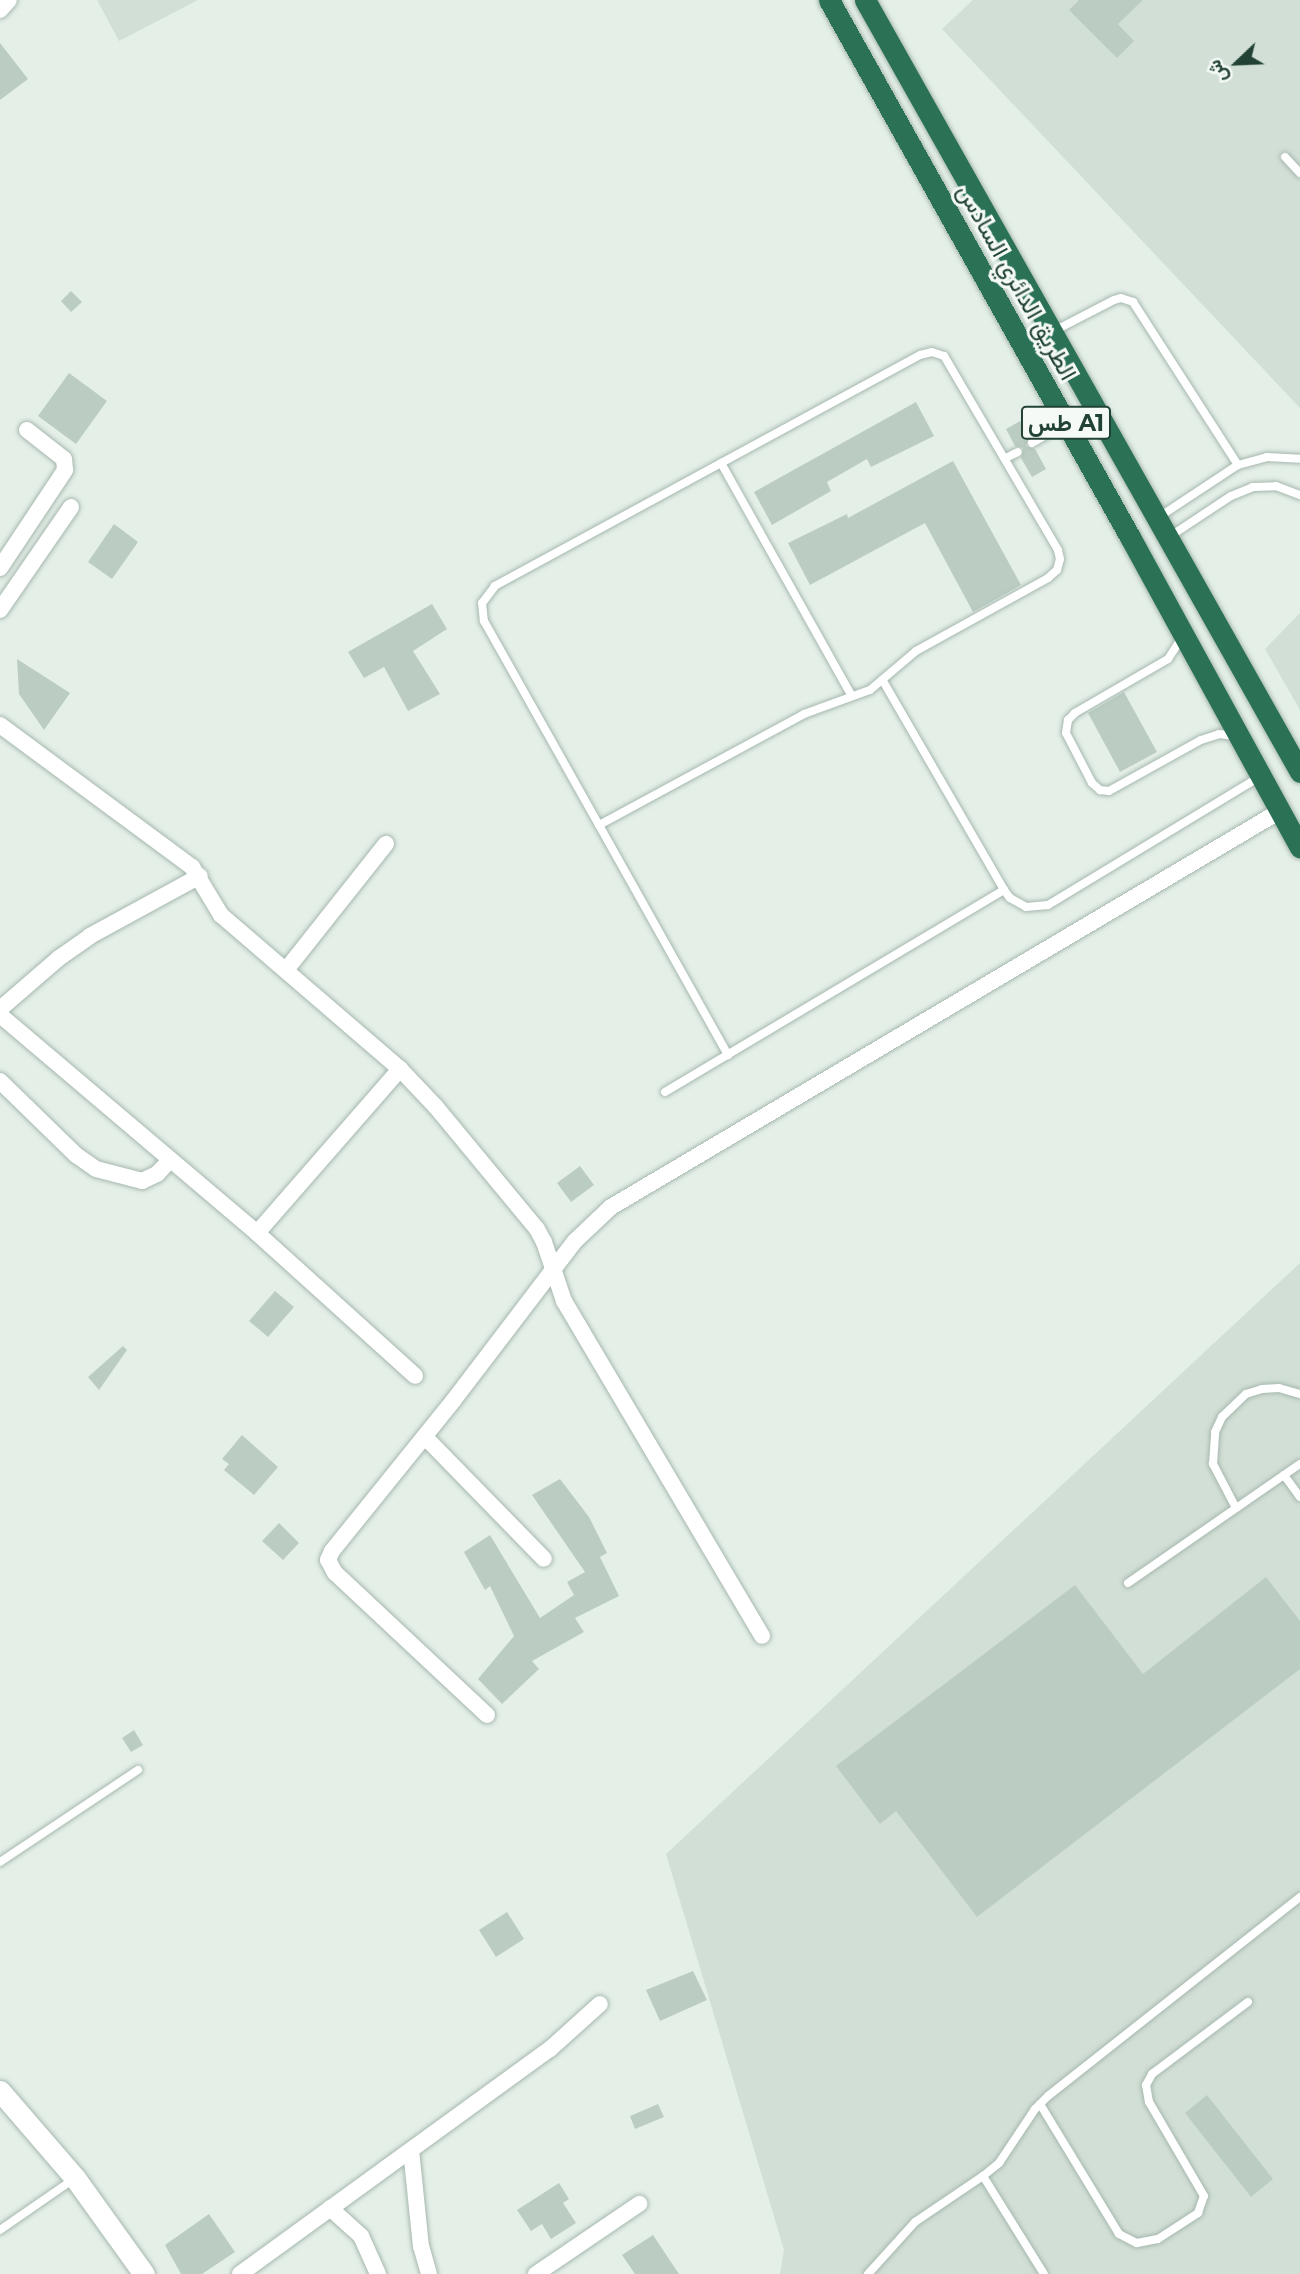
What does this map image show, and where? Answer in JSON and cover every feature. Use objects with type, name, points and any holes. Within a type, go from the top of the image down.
[{"type":"highway","name":"الطريق الدائري السادس","points":[[829,0],[1300,848]]},
{"type":"highway","name":"الطريق الدائري السادس","points":[[865,0],[1300,772]]},
{"type":"highway","points":[[1135,547],[1156,519]]},
{"type":"highway","points":[[1135,547],[1167,538]]},
{"type":"street","points":[[0,10],[9,0]]},
{"type":"street","points":[[0,568],[65,470],[64,459],[27,429]]},
{"type":"street","points":[[0,610],[71,507]]},
{"type":"street","points":[[0,725],[200,876],[221,915],[400,1069],[436,1107],[537,1229],[544,1241],[564,1301],[762,1636]]},
{"type":"street","points":[[487,1715],[329,1565],[332,1551],[425,1437],[585,1229],[611,1207],[1280,811]]},
{"type":"street","points":[[286,970],[386,844]]},
{"type":"street","points":[[0,1009],[59,958],[90,936],[200,876]]},
{"type":"street","points":[[0,1015],[257,1233],[415,1376]]},
{"type":"street","points":[[257,1233],[400,1069]]},
{"type":"street","points":[[0,1081],[76,1154],[96,1169],[142,1181],[157,1174],[170,1160]]},
{"type":"street","points":[[425,1437],[544,1559]]},
{"type":"street","points":[[240,2274],[550,2049],[600,2004]]},
{"type":"street","points":[[0,2091],[75,2178],[144,2274]]},
{"type":"street","points":[[411,2150],[421,2246],[429,2274]]},
{"type":"street","points":[[536,2274],[639,2204]]},
{"type":"street","points":[[330,2208],[361,2236],[378,2274]]},
{"type":"lane","points":[[1285,157],[1300,173]]},
{"type":"lane","points":[[1051,332],[1114,300],[1121,298],[1133,302],[1238,465]]},
{"type":"lane","points":[[599,825],[804,714],[883,681],[916,651],[1048,578],[1057,570],[1060,559],[1058,550],[949,360],[932,352],[920,355],[495,586],[482,603],[484,621],[728,1055]]},
{"type":"lane","points":[[1032,443],[1066,423]]},
{"type":"lane","points":[[1006,458],[1018,452]]},
{"type":"lane","points":[[1156,519],[1238,465],[1268,457],[1300,459]]},
{"type":"lane","points":[[721,463],[852,696]]},
{"type":"lane","points":[[1167,538],[1242,490],[1276,486],[1300,495]]},
{"type":"lane","points":[[1182,632],[1180,643],[1168,659],[1075,713],[1068,720],[1066,733],[1092,783],[1100,790],[1109,791],[1210,737],[1240,737]]},
{"type":"lane","points":[[883,681],[1004,890],[1010,898],[1026,907],[1048,905],[1262,776]]},
{"type":"lane","points":[[666,1093],[1004,890]]},
{"type":"lane","points":[[1236,1508],[1213,1464],[1213,1440],[1222,1417],[1246,1394],[1262,1389],[1279,1388],[1300,1394]]},
{"type":"lane","points":[[1128,1583],[1300,1464]]},
{"type":"lane","points":[[1284,1475],[1300,1497]]},
{"type":"lane","points":[[0,1862],[138,1770]]},
{"type":"lane","points":[[868,2274],[915,2222],[983,2176],[1006,2154],[1040,2104],[1300,1897]]},
{"type":"lane","points":[[1040,2104],[1119,2234],[1137,2243],[1158,2239],[1198,2213],[1204,2196],[1149,2102],[1146,2085],[1152,2074],[1248,2001]]},
{"type":"lane","points":[[983,2176],[1044,2274]]},
{"type":"lane","points":[[0,2230],[75,2178]]},
{"type":"shaded area","points":[[97,0],[198,0],[119,41]]},
{"type":"shaded area","points":[[973,0],[1300,0],[1300,408],[942,29]]},
{"type":"shaded area","points":[[1300,613],[1300,710],[1265,649]]},
{"type":"shaded area","points":[[1300,1263],[1300,2274],[780,2274],[784,2250],[666,1854]]},
{"type":"building","points":[[1079,0],[1143,0],[1118,24],[1134,41],[1117,58],[1069,10]]},
{"type":"building","points":[[0,43],[28,79],[0,100]]},
{"type":"building","points":[[71,291],[82,302],[71,312],[61,301]]},
{"type":"building","points":[[69,373],[107,401],[76,444],[38,416]]},
{"type":"building","points":[[916,402],[934,436],[871,467],[867,459],[827,482],[831,491],[772,525],[754,492]]},
{"type":"building","points":[[1020,421],[1029,437],[1026,446],[1035,449],[1046,469],[1032,477],[1021,458],[1023,448],[1015,446],[1006,429]]},
{"type":"building","points":[[953,461],[1021,585],[973,612],[925,523],[810,585],[788,543],[847,514],[848,518]]},
{"type":"building","points":[[114,524],[138,542],[112,579],[88,562]]},
{"type":"building","points":[[432,604],[447,629],[413,651],[440,694],[408,711],[384,667],[364,678],[348,652]]},
{"type":"building","points":[[17,659],[70,693],[44,730],[19,694]]},
{"type":"building","points":[[1124,692],[1157,752],[1120,772],[1088,713]]},
{"type":"building","points":[[580,1166],[594,1185],[571,1202],[557,1183]]},
{"type":"building","points":[[275,1291],[294,1307],[268,1337],[249,1321]]},
{"type":"building","points":[[123,1346],[127,1350],[99,1390],[88,1377]]},
{"type":"building","points":[[242,1435],[278,1467],[254,1495],[224,1470],[229,1464],[222,1459]]},
{"type":"building","points":[[560,1479],[589,1517],[607,1553],[600,1557],[619,1596],[575,1618],[584,1632],[532,1661],[539,1669],[502,1704],[478,1679],[514,1636],[490,1586],[485,1590],[464,1552],[490,1535],[540,1618],[574,1595],[567,1582],[585,1572],[532,1495]]},
{"type":"building","points":[[279,1523],[299,1543],[283,1560],[262,1541]]},
{"type":"building","points":[[1266,1577],[1300,1621],[1300,1669],[977,1917],[896,1811],[880,1824],[836,1766],[1075,1585],[1143,1674]]},
{"type":"building","points":[[134,1730],[143,1745],[131,1752],[122,1738]]},
{"type":"building","points":[[507,1912],[524,1939],[496,1957],[479,1930]]},
{"type":"building","points":[[693,1971],[707,2000],[660,2021],[646,1990]]},
{"type":"building","points":[[1207,2095],[1273,2179],[1251,2197],[1185,2113]]},
{"type":"building","points":[[658,2104],[664,2117],[635,2129],[630,2116]]},
{"type":"building","points":[[559,2183],[569,2199],[563,2203],[576,2223],[551,2239],[542,2224],[531,2231],[517,2210]]},
{"type":"building","points":[[209,2214],[235,2252],[202,2274],[181,2274],[165,2245]]},
{"type":"building","points":[[653,2235],[679,2274],[635,2274],[622,2255]]}]
